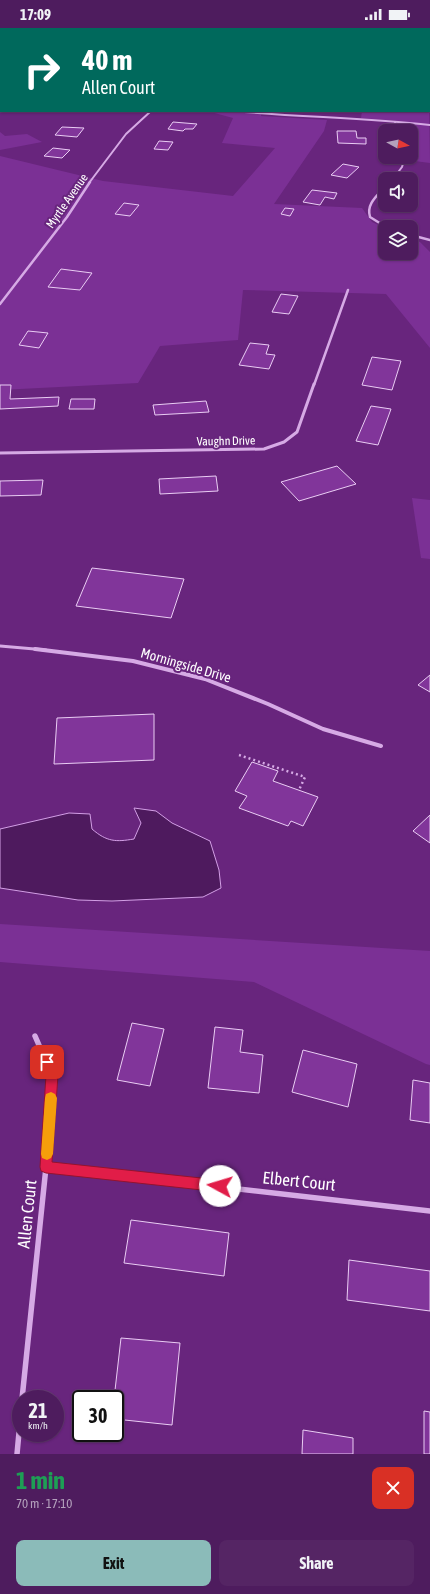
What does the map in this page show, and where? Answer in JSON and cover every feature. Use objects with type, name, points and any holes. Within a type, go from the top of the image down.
[{"type":"street","name":"Myrtle Avenue","points":[[0,304],[67,217],[84,190],[126,134],[149,112]]},
{"type":"street","points":[[245,112],[287,116],[370,119],[430,125]]},
{"type":"street","points":[[378,195],[372,201],[368,210],[370,217],[378,222]]},
{"type":"street","points":[[418,237],[430,240]]},
{"type":"street","name":"Vaughn Drive","points":[[0,453],[259,450],[279,445],[290,439],[297,432],[348,290]]},
{"type":"street","name":"Morningside Drive","points":[[0,646],[133,661],[205,679],[268,704],[323,729],[381,746]]},
{"type":"street","name":"Allen Court","points":[[23,1390],[46,1167],[52,1075],[35,1036]]},
{"type":"street","name":"Elbert Court","points":[[46,1167],[430,1210]]},
{"type":"street","points":[[17,1454],[18,1442]]},
{"type":"path","points":[[239,755],[306,777],[298,790]]},
{"type":"shaded area","points":[[211,112],[262,112],[261,116],[327,120],[324,131],[274,204],[362,208],[372,222],[378,225],[378,260],[418,260],[418,241],[420,242],[430,252],[430,348],[386,294],[243,290],[238,340],[160,346],[138,383],[0,390],[0,156],[103,181],[233,196],[275,148],[222,143],[233,118]]},
{"type":"shaded area","points":[[362,112],[429,112],[430,163],[418,161],[418,124],[410,124],[411,122],[361,118]]},
{"type":"shaded area","points":[[0,132],[5,136],[27,134],[42,142],[0,150]]},
{"type":"shaded area","points":[[412,498],[430,500],[430,559],[421,558]]},
{"type":"shaded area","points":[[134,808],[156,811],[172,823],[210,841],[219,870],[221,888],[203,897],[112,901],[78,900],[0,888],[0,829],[69,813],[90,814],[92,829],[107,839],[122,841],[134,839],[141,823]]},
{"type":"shaded area","points":[[0,924],[430,951],[430,1065],[254,982],[0,962]]},
{"type":"building","points":[[173,122],[197,124],[193,129],[185,129],[183,131],[168,129]]},
{"type":"building","points":[[62,127],[84,128],[77,137],[55,135]]},
{"type":"building","points":[[337,131],[356,131],[357,138],[366,138],[366,144],[338,143]]},
{"type":"building","points":[[159,141],[173,142],[168,150],[154,149]]},
{"type":"building","points":[[53,148],[70,150],[62,158],[44,156]]},
{"type":"building","points":[[343,164],[359,167],[347,178],[331,175]]},
{"type":"building","points":[[312,190],[337,193],[334,199],[325,197],[320,205],[303,202]]},
{"type":"building","points":[[124,203],[139,205],[130,216],[115,214]]},
{"type":"building","points":[[285,208],[294,209],[290,216],[281,214]]},
{"type":"building","points":[[61,269],[92,273],[80,290],[48,287]]},
{"type":"building","points":[[281,294],[298,296],[289,314],[272,312]]},
{"type":"building","points":[[28,331],[48,333],[39,348],[19,345]]},
{"type":"building","points":[[250,343],[269,345],[266,354],[275,355],[269,369],[239,365]]},
{"type":"building","points":[[372,357],[401,361],[392,390],[362,385]]},
{"type":"building","points":[[0,385],[11,385],[10,399],[59,397],[58,406],[0,409]]},
{"type":"building","points":[[71,399],[95,399],[94,409],[69,409]]},
{"type":"building","points":[[206,401],[209,412],[155,415],[153,405]]},
{"type":"building","points":[[371,406],[391,409],[378,445],[356,441]]},
{"type":"building","points":[[337,466],[356,484],[299,501],[281,482]]},
{"type":"building","points":[[216,476],[218,491],[160,494],[159,479]]},
{"type":"building","points":[[43,480],[41,495],[0,496],[0,481]]},
{"type":"building","points":[[92,568],[184,579],[171,618],[76,606]]},
{"type":"building","points":[[430,675],[430,692],[418,685]]},
{"type":"building","points":[[154,714],[154,760],[54,764],[57,718]]},
{"type":"building","points":[[252,762],[278,771],[273,781],[318,797],[303,826],[291,821],[288,826],[239,808],[247,796],[235,791]]},
{"type":"building","points":[[430,815],[430,843],[413,831]]},
{"type":"building","points":[[132,1023],[164,1029],[150,1086],[117,1080]]},
{"type":"building","points":[[215,1027],[243,1030],[240,1052],[263,1055],[259,1093],[208,1088]]},
{"type":"building","points":[[303,1050],[357,1064],[348,1107],[292,1092]]},
{"type":"building","points":[[413,1080],[430,1083],[430,1123],[410,1120]]},
{"type":"building","points":[[131,1220],[229,1233],[224,1276],[124,1263]]},
{"type":"building","points":[[349,1260],[430,1271],[430,1311],[347,1300]]},
{"type":"building","points":[[121,1338],[180,1343],[172,1425],[124,1420],[124,1390],[115,1390]]},
{"type":"building","points":[[424,1411],[430,1412],[430,1454],[424,1454]]},
{"type":"building","points":[[303,1430],[353,1438],[353,1454],[302,1454]]},
{"type":"slow traffic","points":[[47,1154],[51,1098]]},
{"type":"route","points":[[47,1062],[52,1075],[46,1167],[220,1186]]}]
